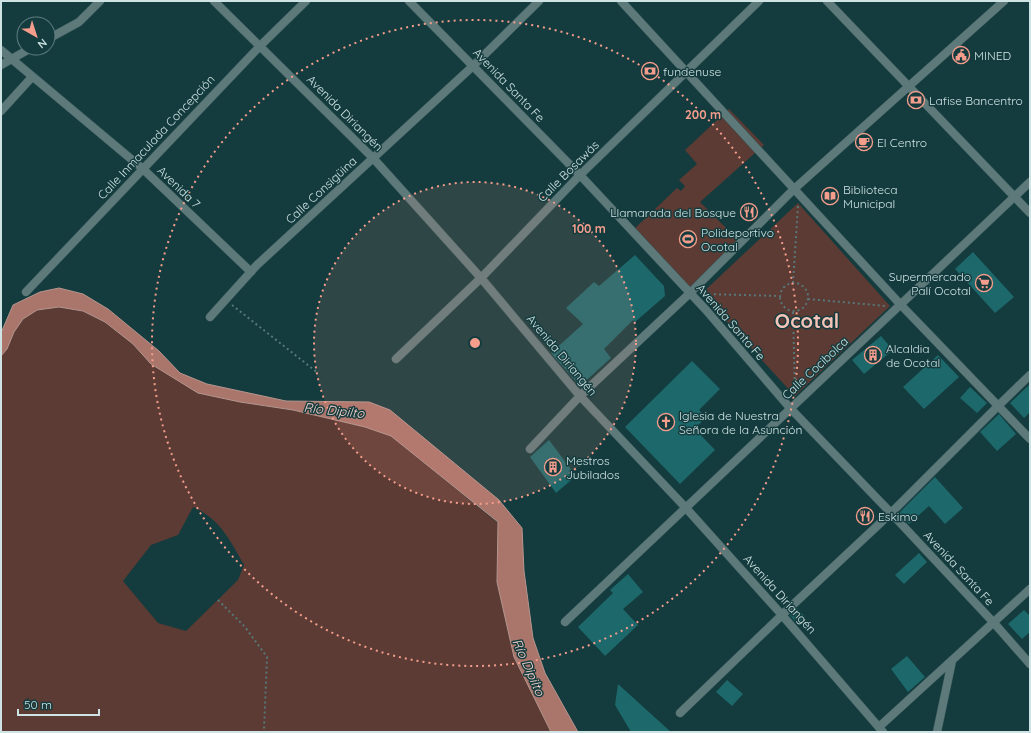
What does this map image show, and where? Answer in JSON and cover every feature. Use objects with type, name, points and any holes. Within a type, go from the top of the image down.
[{"type":"street","points":[[56,35],[79,22],[100,1]]},
{"type":"street","name":"Avenida Diriangén","points":[[214,1],[373,158],[481,278],[580,396],[686,508],[782,615],[881,730]]},
{"type":"street","name":"Calle Inmaculada Concepción","points":[[26,292],[260,46],[306,1]]},
{"type":"street","name":"Avenida Santa Fe","points":[[409,1],[580,175],[690,293],[790,408],[891,513],[994,623],[1030,664]]},
{"type":"street","name":"Calle Consigüina","points":[[210,317],[251,272],[474,66],[539,1]]},
{"type":"street","points":[[621,1],[793,190],[1030,439]]},
{"type":"street","name":"Calle Bosawás","points":[[396,359],[481,278],[580,175],[760,1]]},
{"type":"street","points":[[827,1],[1030,213]]},
{"type":"street","points":[[530,448],[580,396],[690,293],[793,190],[1004,1]]},
{"type":"street","points":[[1,50],[11,59]]},
{"type":"street","points":[[1,65],[16,56]]},
{"type":"street","name":"Avenida 7","points":[[11,59],[143,169],[251,272]]},
{"type":"street","points":[[1,111],[32,77]]},
{"type":"street","name":"Calle Cocibolca","points":[[565,622],[1030,182]]},
{"type":"street","points":[[680,712],[891,513],[1030,375]]},
{"type":"street","points":[[881,730],[952,661],[1030,589]]},
{"type":"street","points":[[937,732],[952,661]]},
{"type":"path","points":[[793,190],[798,203],[793,283]]},
{"type":"path","points":[[793,283],[804,287],[808,298],[806,306],[801,310],[793,312],[788,311],[780,304],[779,296],[782,288],[793,283]]},
{"type":"path","points":[[690,293],[779,296]]},
{"type":"path","points":[[808,298],[890,306],[900,304]]},
{"type":"path","points":[[227,300],[318,373]]},
{"type":"path","points":[[790,408],[795,396],[793,312]]},
{"type":"path","points":[[218,600],[245,627],[267,657],[264,730],[266,732]]},
{"type":"shaded area","points":[[729,109],[764,145],[700,202],[741,243],[690,293],[633,230],[677,188],[681,191],[685,186],[679,180],[697,164],[685,150]]},
{"type":"shaded area","points":[[798,203],[890,306],[795,396],[701,294]]},
{"type":"shaded area","points":[[59,307],[83,311],[105,322],[133,344],[151,364],[240,402],[293,410],[365,427],[391,436],[498,523],[497,582],[514,657],[551,732],[1,732],[1,356],[24,318],[30,313],[40,309]],"holes":[[[193,507],[202,512],[223,531],[244,565],[238,580],[186,631],[158,623],[123,581],[151,545],[178,535]]]},
{"type":"water","name":"Río Dipilto","points":[[59,288],[83,294],[108,309],[159,351],[180,373],[207,384],[286,401],[369,402],[390,410],[499,500],[522,528],[524,571],[533,638],[545,673],[578,732],[551,732],[514,657],[497,582],[498,522],[391,436],[365,427],[293,410],[240,402],[198,393],[151,364],[133,344],[105,322],[83,311],[59,307],[37,310],[23,319],[14,332],[7,349],[1,356],[1,333],[13,305],[40,292]]},
{"type":"building","name":"Supermercado Palí Ocotal","points":[[973,252],[1014,297],[995,313],[955,269]]},
{"type":"building","points":[[635,255],[664,286],[665,296],[635,322],[633,320],[604,349],[611,358],[580,386],[551,353],[583,324],[566,308],[594,282],[599,286]]},
{"type":"building","name":"Alcaldia de Ocotal","points":[[881,336],[893,350],[864,374],[852,360]]},
{"type":"building","points":[[938,355],[959,377],[924,409],[903,387]]},
{"type":"building","name":"Iglesia de Nuestra Señora de la Asunción","points":[[692,361],[720,389],[699,410],[706,417],[695,429],[715,450],[680,484],[625,427]]},
{"type":"building","points":[[1030,384],[1030,412],[1024,418],[1010,403]]},
{"type":"building","points":[[970,387],[987,403],[977,413],[960,398]]},
{"type":"building","points":[[999,414],[1016,434],[997,451],[980,432]]},
{"type":"building","name":"Mestros Jubilados","points":[[549,440],[576,476],[556,493],[530,457]]},
{"type":"building","points":[[935,477],[963,508],[945,524],[929,506],[909,524],[899,513]]},
{"type":"building","points":[[919,553],[927,562],[904,584],[895,575]]},
{"type":"building","points":[[628,574],[643,592],[623,609],[638,625],[605,656],[578,627],[613,593],[610,590]]},
{"type":"building","points":[[797,608],[805,617],[797,624],[790,615]]},
{"type":"building","points":[[1024,610],[1030,616],[1030,632],[1022,639],[1008,624]]},
{"type":"building","points":[[907,656],[925,677],[908,692],[891,669]]},
{"type":"building","points":[[727,680],[743,694],[732,706],[716,692]]},
{"type":"building","points":[[618,684],[671,732],[631,732],[615,705]]},
{"type":"place","name":"MINED","points":[[961,55]]},
{"type":"place","name":"fundenuse","points":[[650,71]]},
{"type":"place","name":"Lafise Bancentro","points":[[916,100]]},
{"type":"place","name":"El Centro","points":[[864,142]]},
{"type":"place","name":"Biblioteca Municipal","points":[[830,196]]},
{"type":"place","name":"Llamarada del Bosque","points":[[749,212]]},
{"type":"place","name":"Polideportivo Ocotal","points":[[688,239]]},
{"type":"place","name":"Supermercado Palí Ocotal","points":[[984,283]]},
{"type":"place","name":"Alcaldia de Ocotal","points":[[873,355]]},
{"type":"place","name":"Iglesia de Nuestra Señora de la Asunción","points":[[666,422]]},
{"type":"place","name":"Mestros Jubilados","points":[[553,467]]},
{"type":"place","name":"Eskimo","points":[[865,516]]},
{"type":"district","name":"Ocotal","points":[[807,320]]}]
